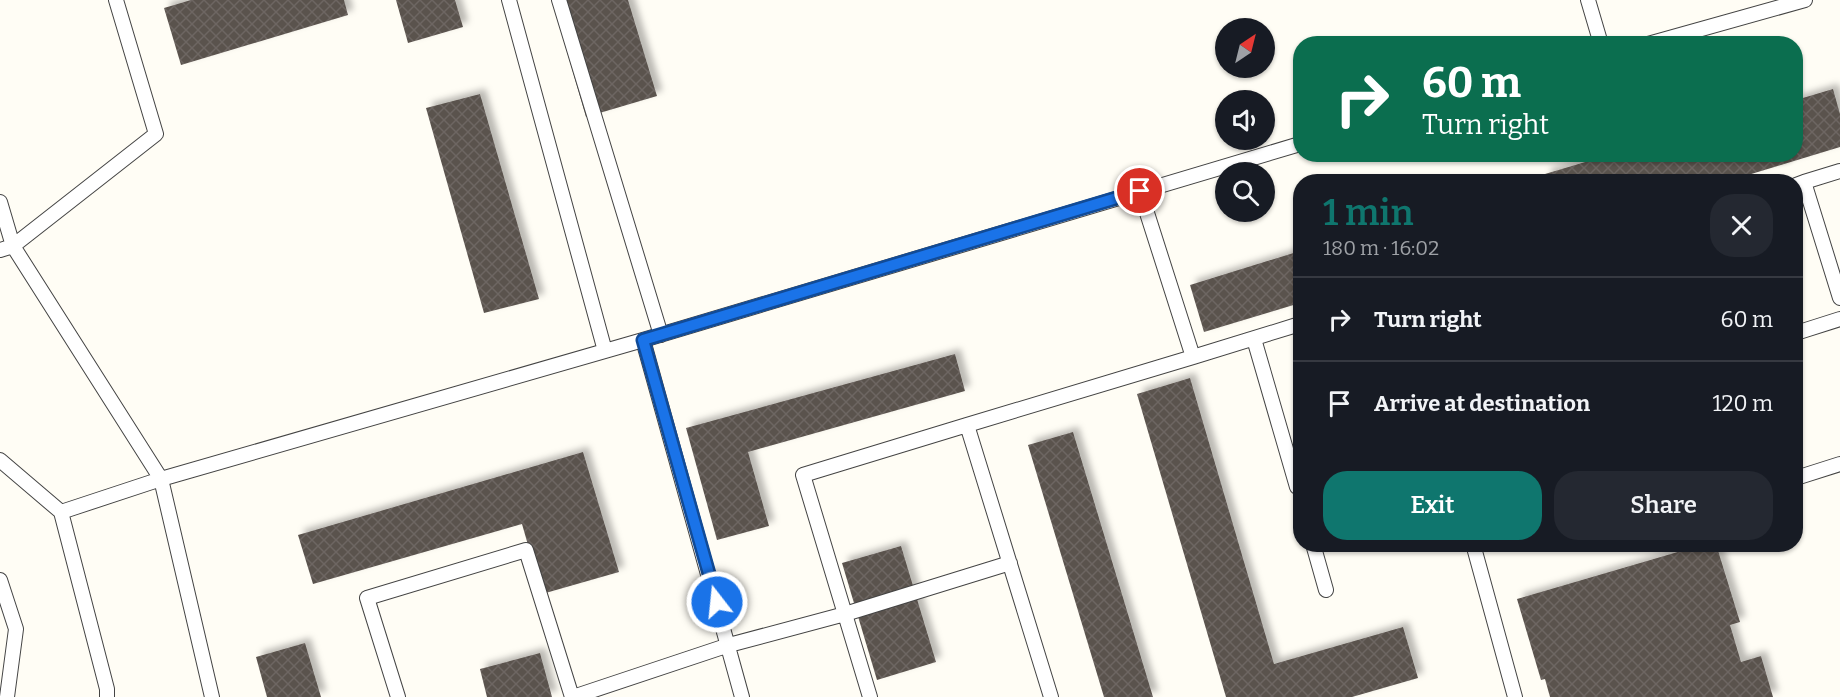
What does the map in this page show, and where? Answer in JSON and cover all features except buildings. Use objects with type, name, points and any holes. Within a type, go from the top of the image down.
[{"type":"lane","points":[[6,248],[156,134],[116,0]]},
{"type":"lane","points":[[509,0],[605,351]]},
{"type":"lane","points":[[559,0],[660,334]]},
{"type":"lane","points":[[1588,0],[1599,36]]},
{"type":"lane","points":[[1677,36],[1805,0]]},
{"type":"lane","points":[[61,512],[161,479],[643,340],[1293,146]]},
{"type":"lane","points":[[1803,183],[1840,171]]},
{"type":"lane","points":[[1140,191],[1193,357]]},
{"type":"lane","points":[[1803,193],[1840,298]]},
{"type":"lane","points":[[0,202],[6,248]]},
{"type":"lane","points":[[0,237],[161,479],[212,697]]},
{"type":"lane","points":[[1803,331],[1840,319]]},
{"type":"lane","points":[[870,697],[803,475],[1293,326]]},
{"type":"lane","points":[[1254,339],[1293,471]]},
{"type":"lane","points":[[643,340],[742,697]]},
{"type":"lane","points":[[967,425],[1051,697]]},
{"type":"lane","points":[[0,459],[61,512],[107,689],[107,697]]},
{"type":"lane","points":[[1803,476],[1840,464]]},
{"type":"lane","points":[[398,697],[367,598],[526,550],[573,697],[729,645],[845,614],[1010,563]]},
{"type":"lane","points":[[1315,552],[1326,590]]},
{"type":"lane","points":[[1475,552],[1515,697]]},
{"type":"lane","points":[[0,580],[15,629],[7,697]]},
{"type":"route","points":[[717,602],[643,340],[1140,191]]}]
